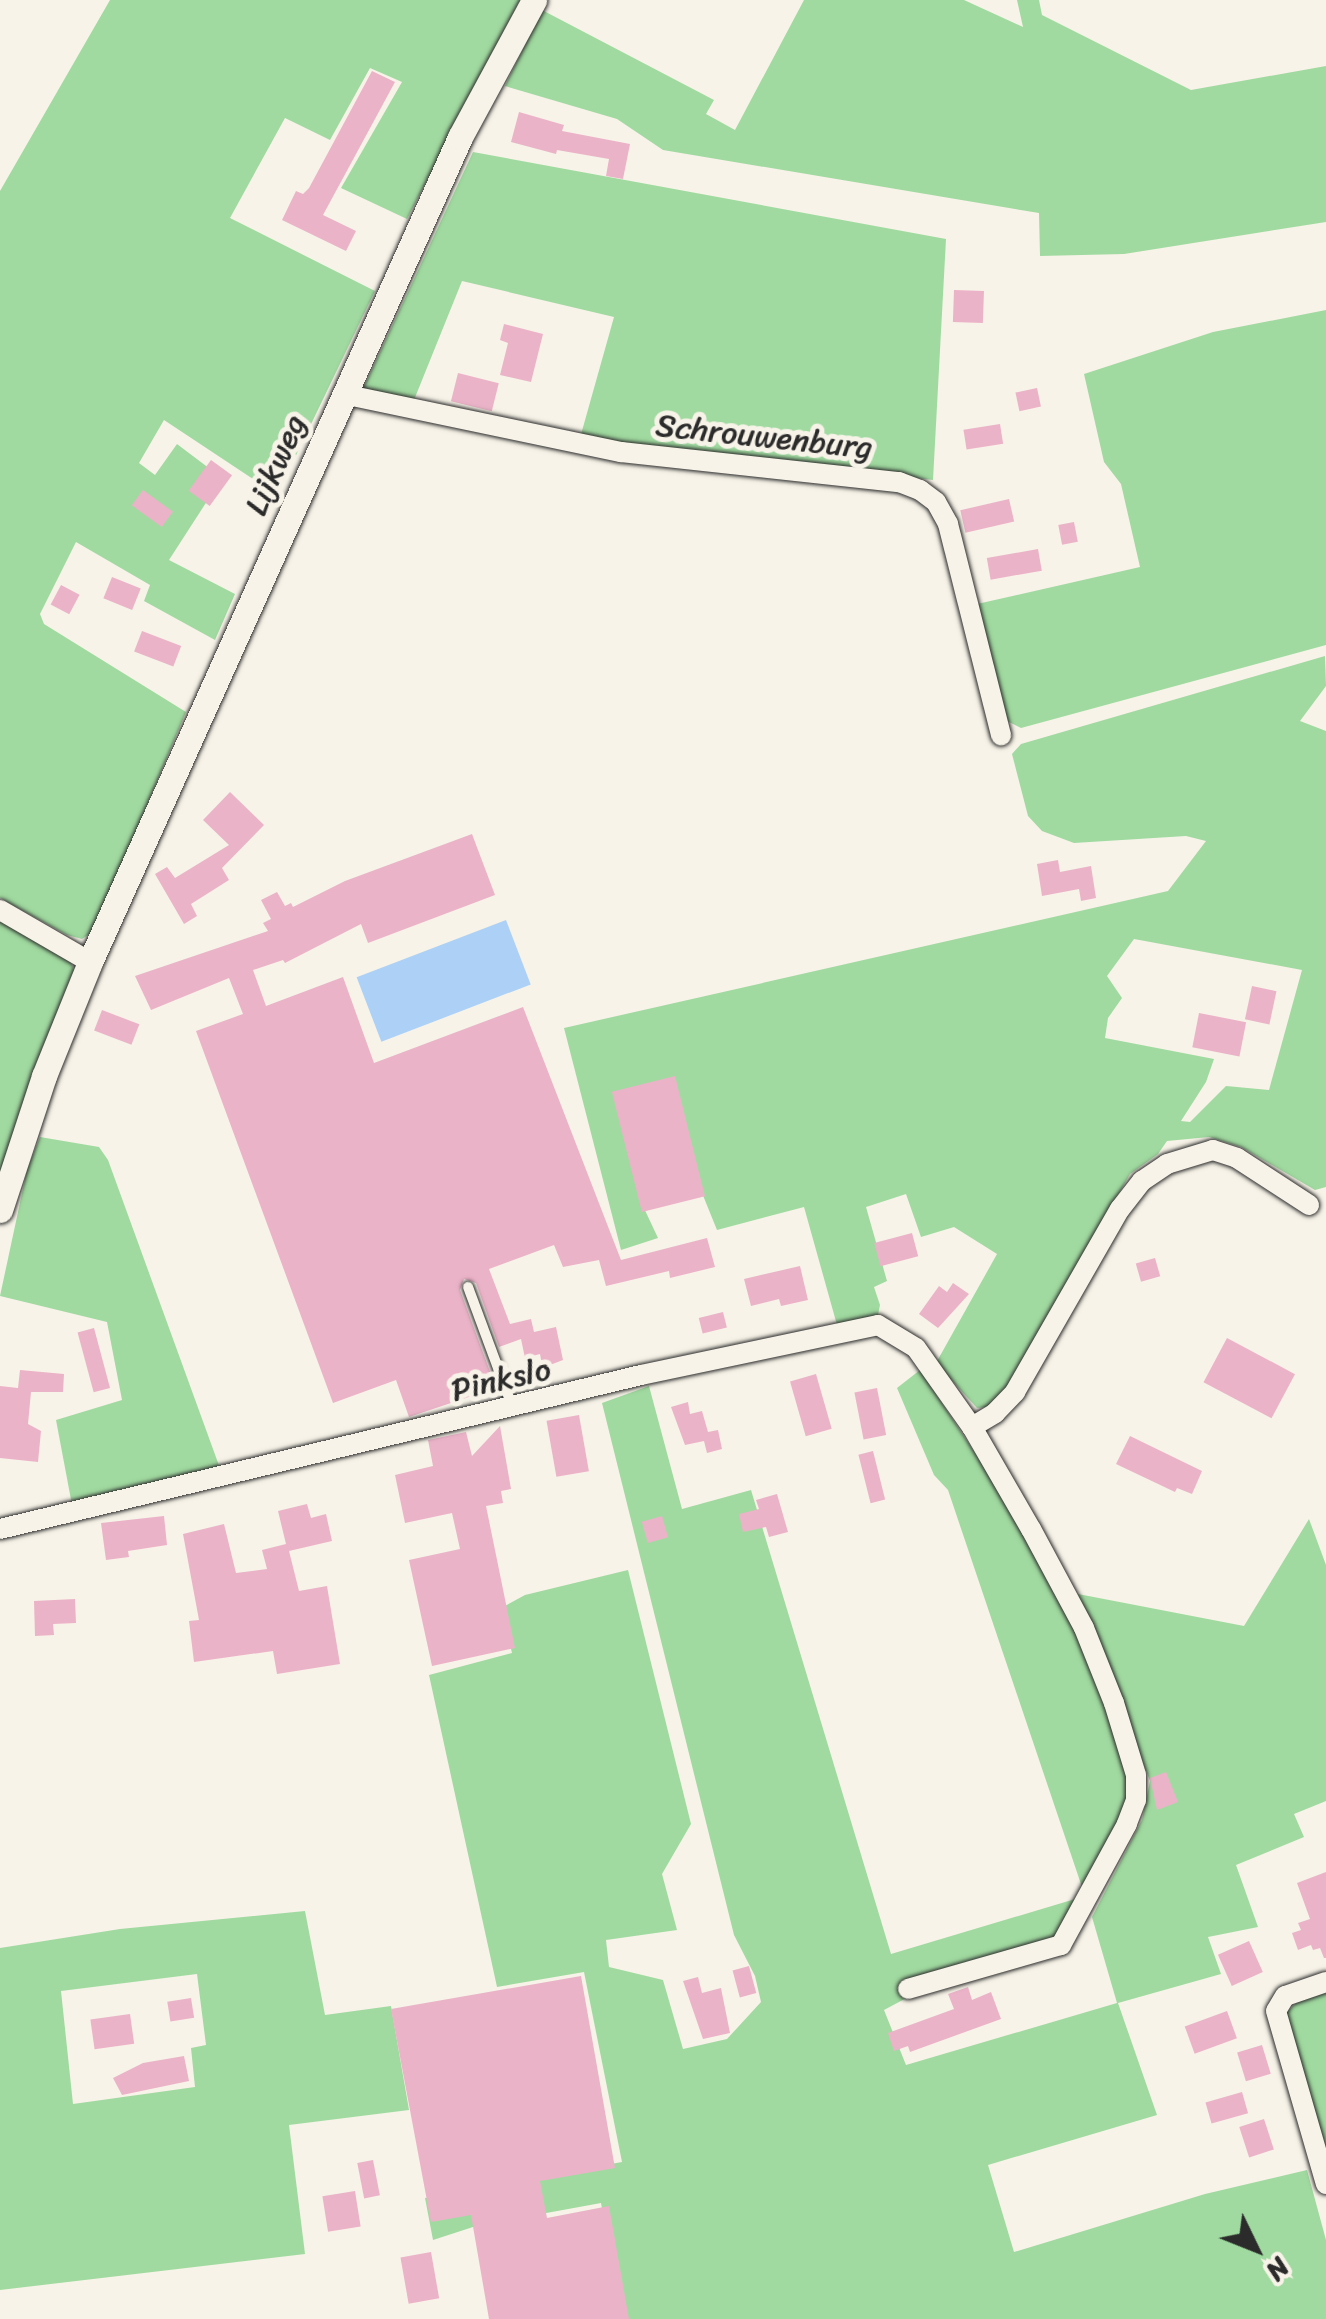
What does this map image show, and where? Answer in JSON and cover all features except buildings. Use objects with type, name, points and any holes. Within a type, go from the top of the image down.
[{"type":"street","name":"Lijkweg","points":[[0,1210],[44,1076],[90,962],[460,138],[534,0]]},
{"type":"street","name":"Schrouwenburg","points":[[343,394],[621,452],[899,482],[920,490],[936,502],[948,524],[1002,735]]},
{"type":"street","points":[[0,910],[90,962]]},
{"type":"street","points":[[972,1427],[994,1413],[1014,1392],[1120,1209],[1142,1181],[1166,1164],[1212,1150],[1237,1158],[1309,1205]]},
{"type":"street","name":"Pinkslo","points":[[0,1529],[512,1406],[878,1324],[916,1348],[972,1427],[1084,1628],[1114,1703],[1136,1775],[1136,1800],[1127,1824],[1061,1945],[908,1990]]},
{"type":"street","points":[[1326,1982],[1285,1996],[1276,2011],[1326,2184]]},
{"type":"lane","points":[[468,1288],[512,1406]]},
{"type":"green space","points":[[110,0],[520,0],[407,219],[341,188],[402,82],[370,68],[330,140],[285,118],[230,218],[375,291],[277,495],[164,420],[139,463],[155,475],[177,444],[222,478],[169,560],[235,594],[215,640],[144,601],[150,585],[76,542],[40,614],[44,624],[186,712],[94,931],[82,939],[67,935],[0,898],[0,191]]},
{"type":"green space","points":[[804,0],[964,0],[1023,27],[1017,0],[1039,0],[1042,15],[1191,90],[1326,66],[1326,222],[1124,254],[1040,256],[1039,213],[663,150],[617,119],[505,86],[542,10],[714,100],[706,114],[735,130]]},
{"type":"green space","points":[[473,152],[946,239],[933,480],[580,438],[614,317],[462,281],[414,400],[363,389]]},
{"type":"green space","points":[[1326,310],[1326,645],[1021,728],[1005,720],[977,604],[1140,567],[1121,484],[1104,462],[1084,374],[1213,332]]},
{"type":"green space","points":[[1325,656],[1326,686],[1300,721],[1326,731],[1326,1187],[1315,1190],[1241,1147],[1209,1137],[1167,1141],[1158,1154],[1130,1174],[997,1406],[977,1408],[936,1363],[997,1254],[954,1227],[921,1237],[906,1194],[866,1207],[887,1281],[874,1287],[880,1305],[877,1320],[837,1325],[804,1207],[717,1230],[702,1193],[643,1206],[658,1238],[621,1250],[564,1028],[1168,891],[1206,841],[1186,836],[1074,843],[1042,831],[1028,816],[1012,754],[1021,744]],"holes":[[[1134,939],[1302,970],[1269,1090],[1226,1086],[1190,1122],[1181,1121],[1206,1082],[1214,1059],[1105,1038],[1108,1018],[1122,998],[1107,976]]]},
{"type":"green space","points":[[0,920],[70,960],[76,975],[0,1179]]},
{"type":"green space","points":[[40,1137],[99,1147],[108,1160],[221,1471],[72,1505],[56,1420],[122,1400],[107,1322],[0,1296],[27,1170]]},
{"type":"green space","points":[[920,1370],[1026,1530],[1089,1648],[1127,1764],[1132,1802],[1110,1852],[1064,1936],[1044,1956],[914,1994],[884,2010],[906,2065],[1117,2003],[1092,1917],[1142,1820],[1150,1781],[1078,1594],[1244,1626],[1309,1519],[1326,1565],[1326,1801],[1294,1814],[1304,1837],[1236,1865],[1258,1927],[1208,1937],[1221,1974],[1118,2003],[1157,2115],[988,2165],[1014,2252],[1205,2194],[1307,2170],[1326,2240],[1326,2319],[621,2319],[601,2203],[476,2226],[433,2240],[425,2198],[622,2162],[584,1972],[497,1987],[429,1675],[512,1653],[501,1608],[525,1595],[628,1570],[691,1824],[662,1874],[677,1930],[606,1940],[609,1967],[663,1980],[683,2049],[727,2039],[761,2002],[755,1976],[734,1935],[602,1403],[649,1386],[682,1509],[751,1490],[891,1954],[1085,1896],[948,1490],[934,1475],[897,1388]]},
{"type":"green space","points":[[305,1911],[325,2015],[391,2006],[409,2110],[289,2125],[305,2254],[0,2290],[0,1948],[120,1929]],"holes":[[[197,1974],[206,2045],[191,2048],[195,2087],[73,2104],[61,1991]]]},
{"type":"green space","points":[[1326,1992],[1326,2152],[1286,2013],[1298,2001]]},
{"type":"water","points":[[506,920],[531,984],[381,1042],[357,977]]}]
